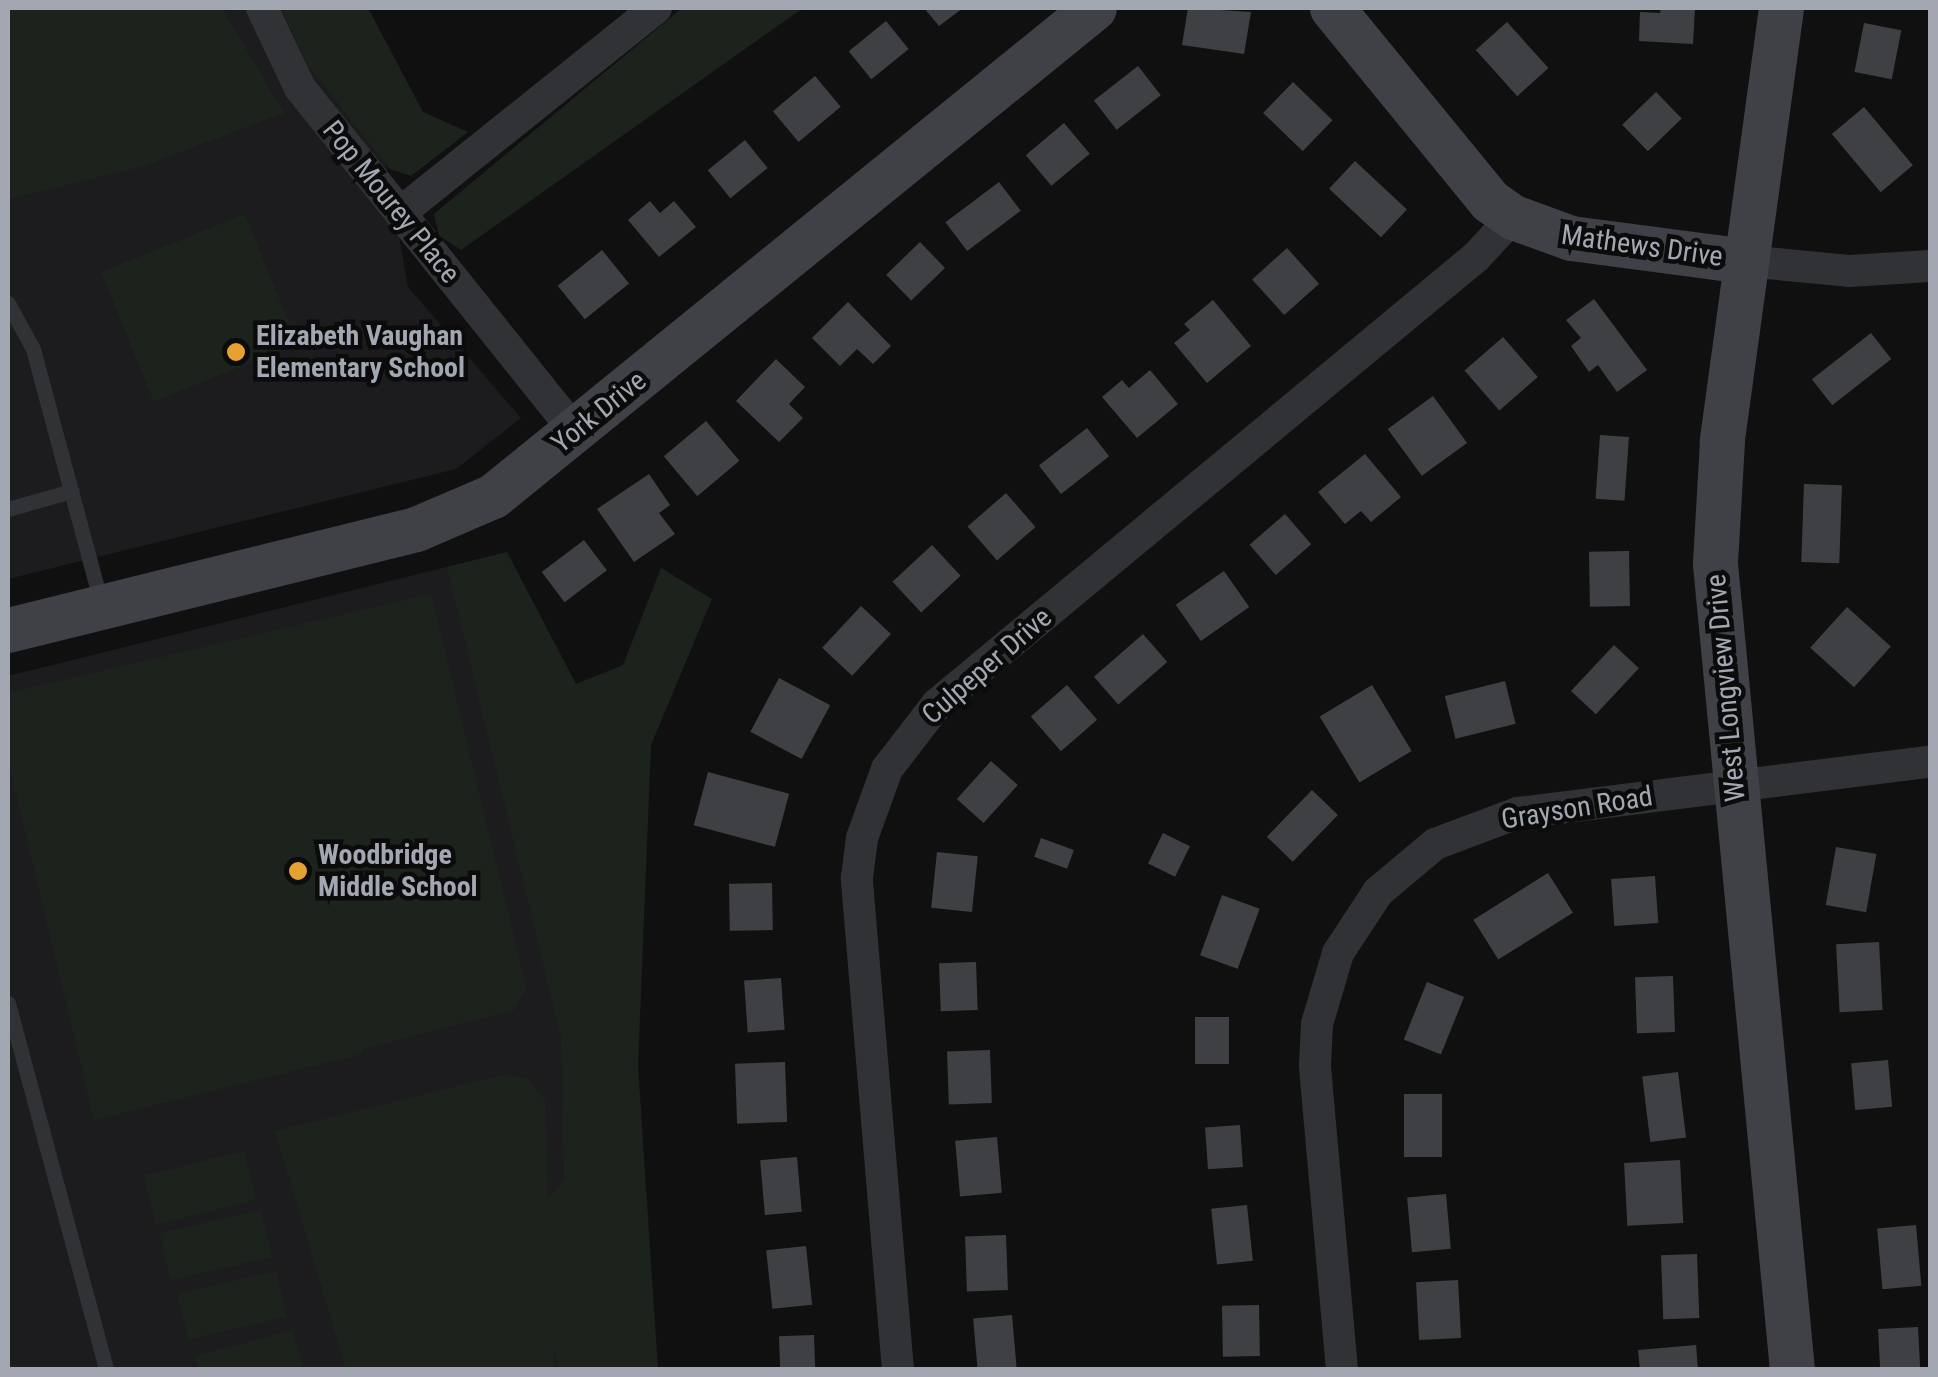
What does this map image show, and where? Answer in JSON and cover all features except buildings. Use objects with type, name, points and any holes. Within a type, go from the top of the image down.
[{"type":"street","name":"Pop Mourey Place","points":[[262,8],[293,78],[575,431]]},
{"type":"street","points":[[400,214],[656,8]]},
{"type":"street","name":"York Drive","points":[[8,630],[416,529],[493,496],[1094,8]]},
{"type":"street","name":"Mathews Drive","points":[[1332,8],[1490,200],[1513,217],[1571,238],[1746,260],[1849,271],[1930,266]]},
{"type":"street","name":"West Longview Drive","points":[[1780,8],[1716,500],[1720,644],[1792,1370]]},
{"type":"street","name":"Culpeper Drive","points":[[898,1370],[857,878],[862,838],[887,768],[936,704],[1476,257],[1513,217]]},
{"type":"street","name":"Grayson Road","points":[[1342,1370],[1315,1065],[1326,984],[1358,918],[1408,864],[1468,828],[1536,810],[1930,762]]},
{"type":"lane","points":[[8,304],[33,349],[102,607]]},
{"type":"lane","points":[[8,509],[70,491]]},
{"type":"lane","points":[[8,1003],[106,1370]]},
{"type":"shaded area","points":[[8,8],[222,8],[284,113],[144,166],[8,199]]},
{"type":"shaded area","name":"Elizabeth Vaughan Elementary School","points":[[154,8],[358,8],[408,287],[521,418],[456,469],[8,579],[8,87]]},
{"type":"shaded area","points":[[281,8],[368,8],[423,112],[468,132],[411,176],[390,169],[307,64]]},
{"type":"shaded area","points":[[682,8],[803,8],[461,250],[439,236],[434,214]]},
{"type":"shaded area","points":[[245,214],[297,344],[154,402],[101,272]]},
{"type":"shaded area","name":"Woodbridge Middle School","points":[[507,552],[658,1369],[8,1369],[8,676]]},
{"type":"shaded area","points":[[507,552],[576,684],[623,665],[661,568],[712,599],[651,745],[638,1066],[658,1369],[560,1369],[554,1350],[554,1369],[346,1369],[275,1131],[499,1076],[527,1078],[545,1100],[548,1199],[564,1180],[561,1037],[447,567]]},
{"type":"shaded area","points":[[431,594],[526,987],[514,1010],[362,1049],[362,1054],[94,1120],[8,760],[8,693]]},
{"type":"shaded area","points":[[244,1151],[256,1200],[156,1224],[144,1176]]},
{"type":"shaded area","points":[[261,1210],[272,1257],[170,1280],[160,1233]]},
{"type":"shaded area","points":[[276,1271],[287,1317],[188,1340],[178,1294]]},
{"type":"shaded area","points":[[293,1330],[303,1369],[199,1369],[196,1356]]},
{"type":"place","name":"Elizabeth Vaughan Elementary School","points":[[236,352]]},
{"type":"place","name":"Woodbridge Middle School","points":[[298,871]]}]
